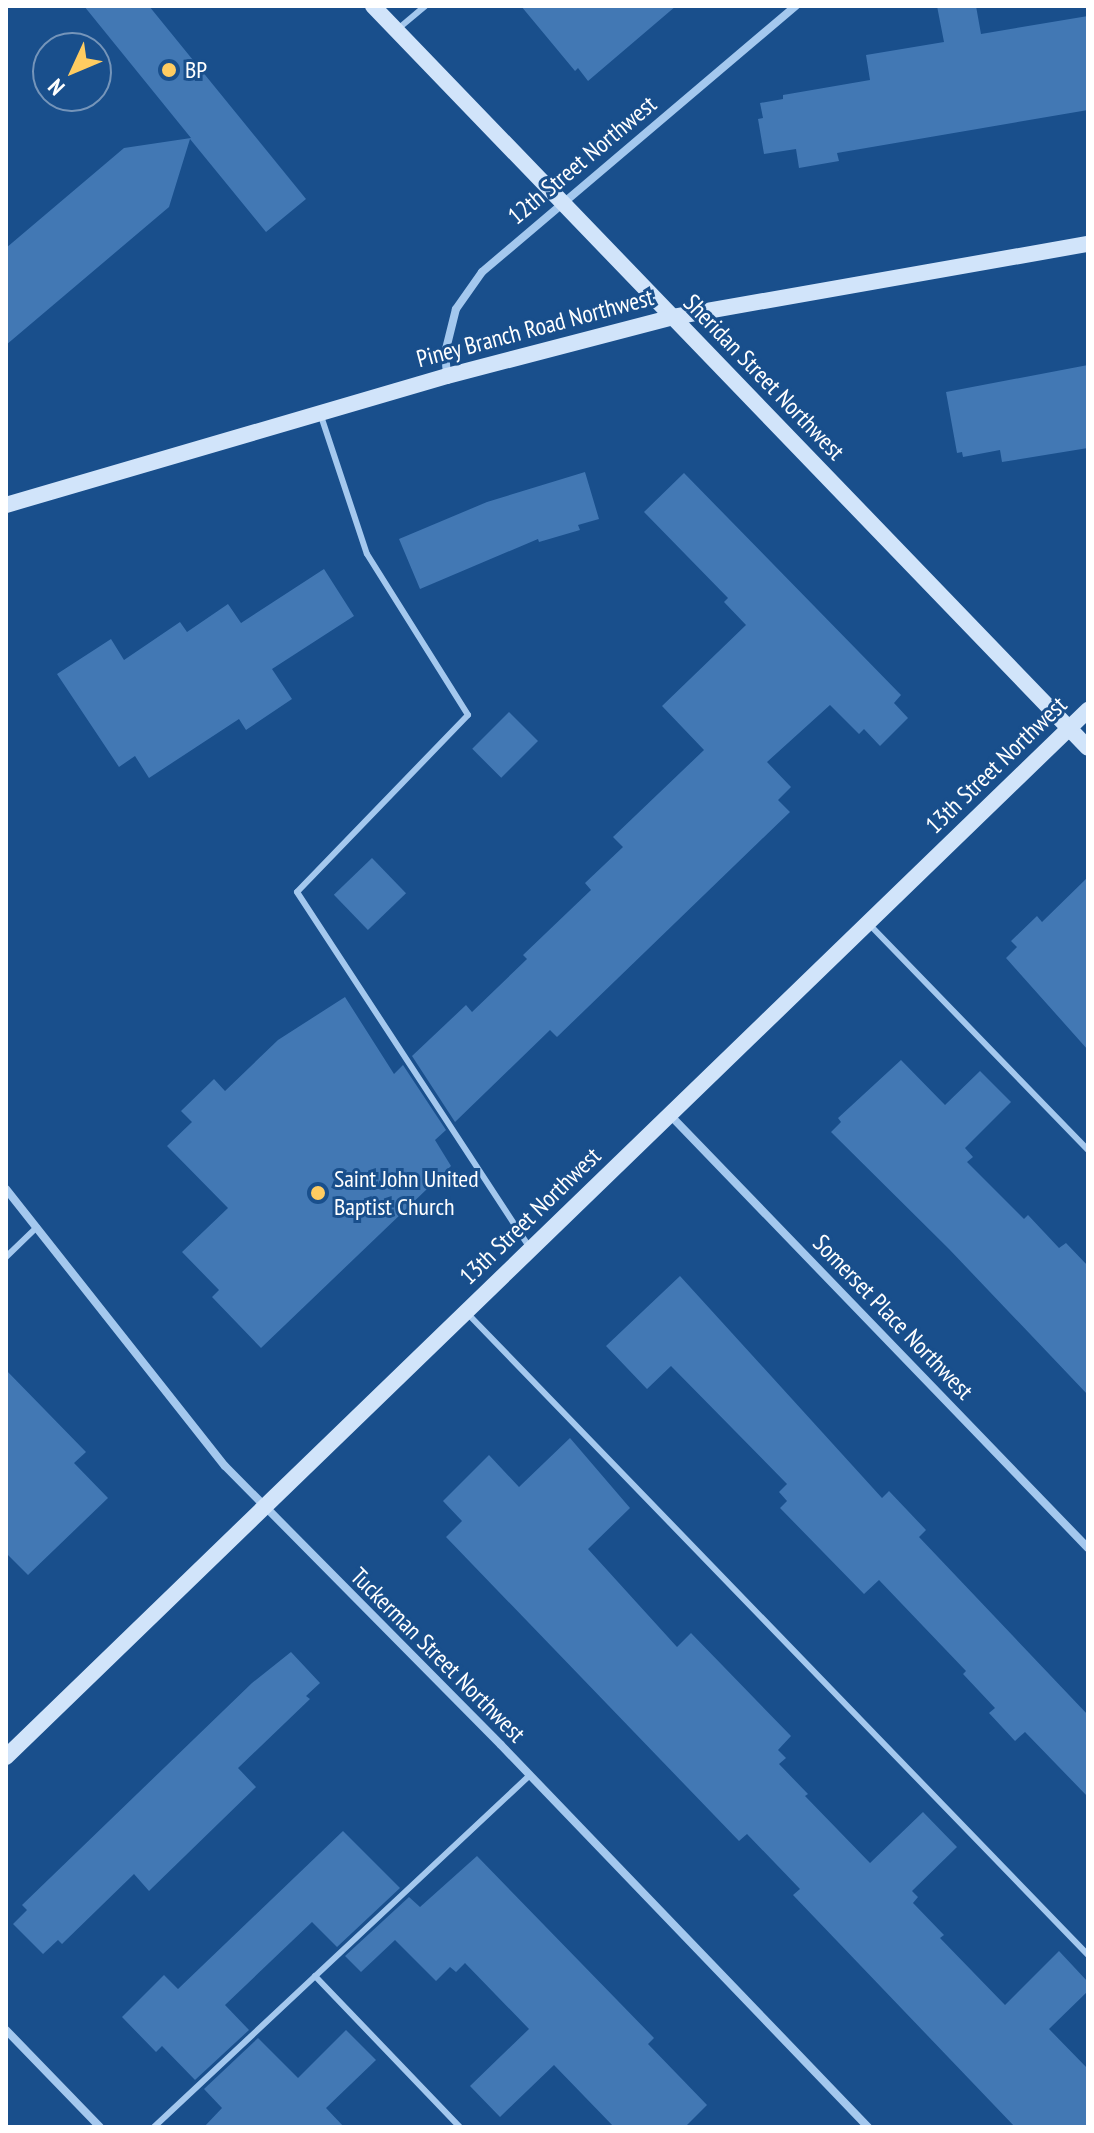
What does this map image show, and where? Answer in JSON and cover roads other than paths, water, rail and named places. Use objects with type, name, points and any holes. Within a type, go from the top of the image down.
[{"type":"street","name":"Sheridan Street Northwest","points":[[373,6],[1088,748]]},
{"type":"street","name":"12th Street Northwest","points":[[447,376],[449,331],[468,289],[482,272],[796,6]]},
{"type":"street","name":"Piney Branch Road Northwest","points":[[6,505],[447,376],[673,317],[1088,244]]},
{"type":"street","name":"13th Street Northwest","points":[[6,1757],[1088,710]]},
{"type":"street","name":"Somerset Place Northwest","points":[[670,1115],[1088,1548]]},
{"type":"street","name":"Tuckerman Street Northwest","points":[[6,1189],[225,1466],[530,1775],[868,2127]]},
{"type":"street","points":[[6,2030],[100,2127]]},
{"type":"lane","points":[[396,30],[425,6]]},
{"type":"lane","points":[[320,413],[367,554],[468,715],[297,892],[531,1249]]},
{"type":"lane","points":[[868,923],[1088,1150]]},
{"type":"lane","points":[[6,1257],[37,1227]]},
{"type":"lane","points":[[466,1312],[1088,1955]]},
{"type":"lane","points":[[154,2127],[530,1775]]},
{"type":"lane","points":[[315,1976],[460,2127]]},
{"type":"place","name":"BP","points":[[169,70]]},
{"type":"place","name":"Saint John United Baptist Church","points":[[318,1193]]}]
